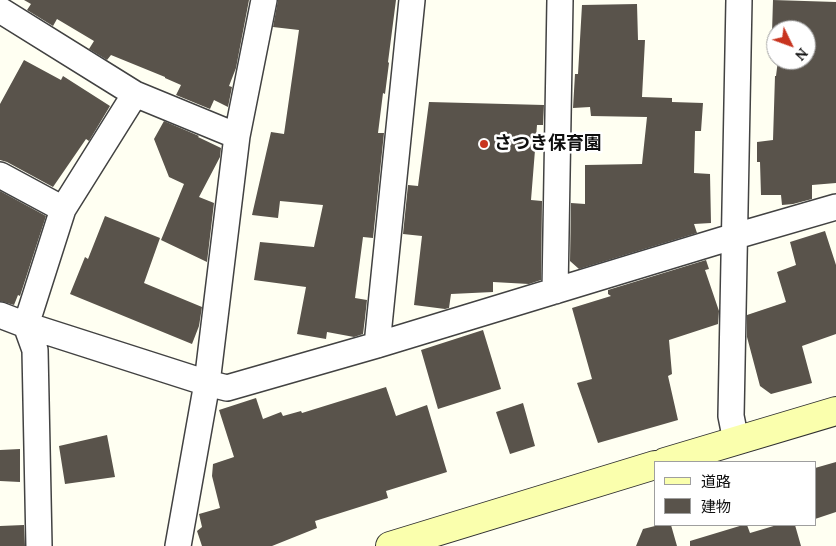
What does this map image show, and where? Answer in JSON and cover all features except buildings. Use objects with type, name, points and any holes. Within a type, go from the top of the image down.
[{"type":"street","points":[[178,546],[207,383],[237,136],[264,0]]},
{"type":"street","points":[[377,345],[412,0]]},
{"type":"street","points":[[555,291],[560,0]]},
{"type":"street","points":[[736,441],[731,416],[739,0]]},
{"type":"street","points":[[4,7],[135,94],[237,136]]},
{"type":"street","points":[[39,546],[35,350],[26,325],[63,210],[135,94]]},
{"type":"street","points":[[0,174],[63,210]]},
{"type":"street","points":[[0,315],[26,325],[226,388],[377,345],[735,236],[836,208]]},
{"type":"street","points":[[668,461],[836,411]]},
{"type":"street","points":[[390,546],[654,465]]},
{"type":"place","name":"さつき保育園","points":[[484,144]]}]
